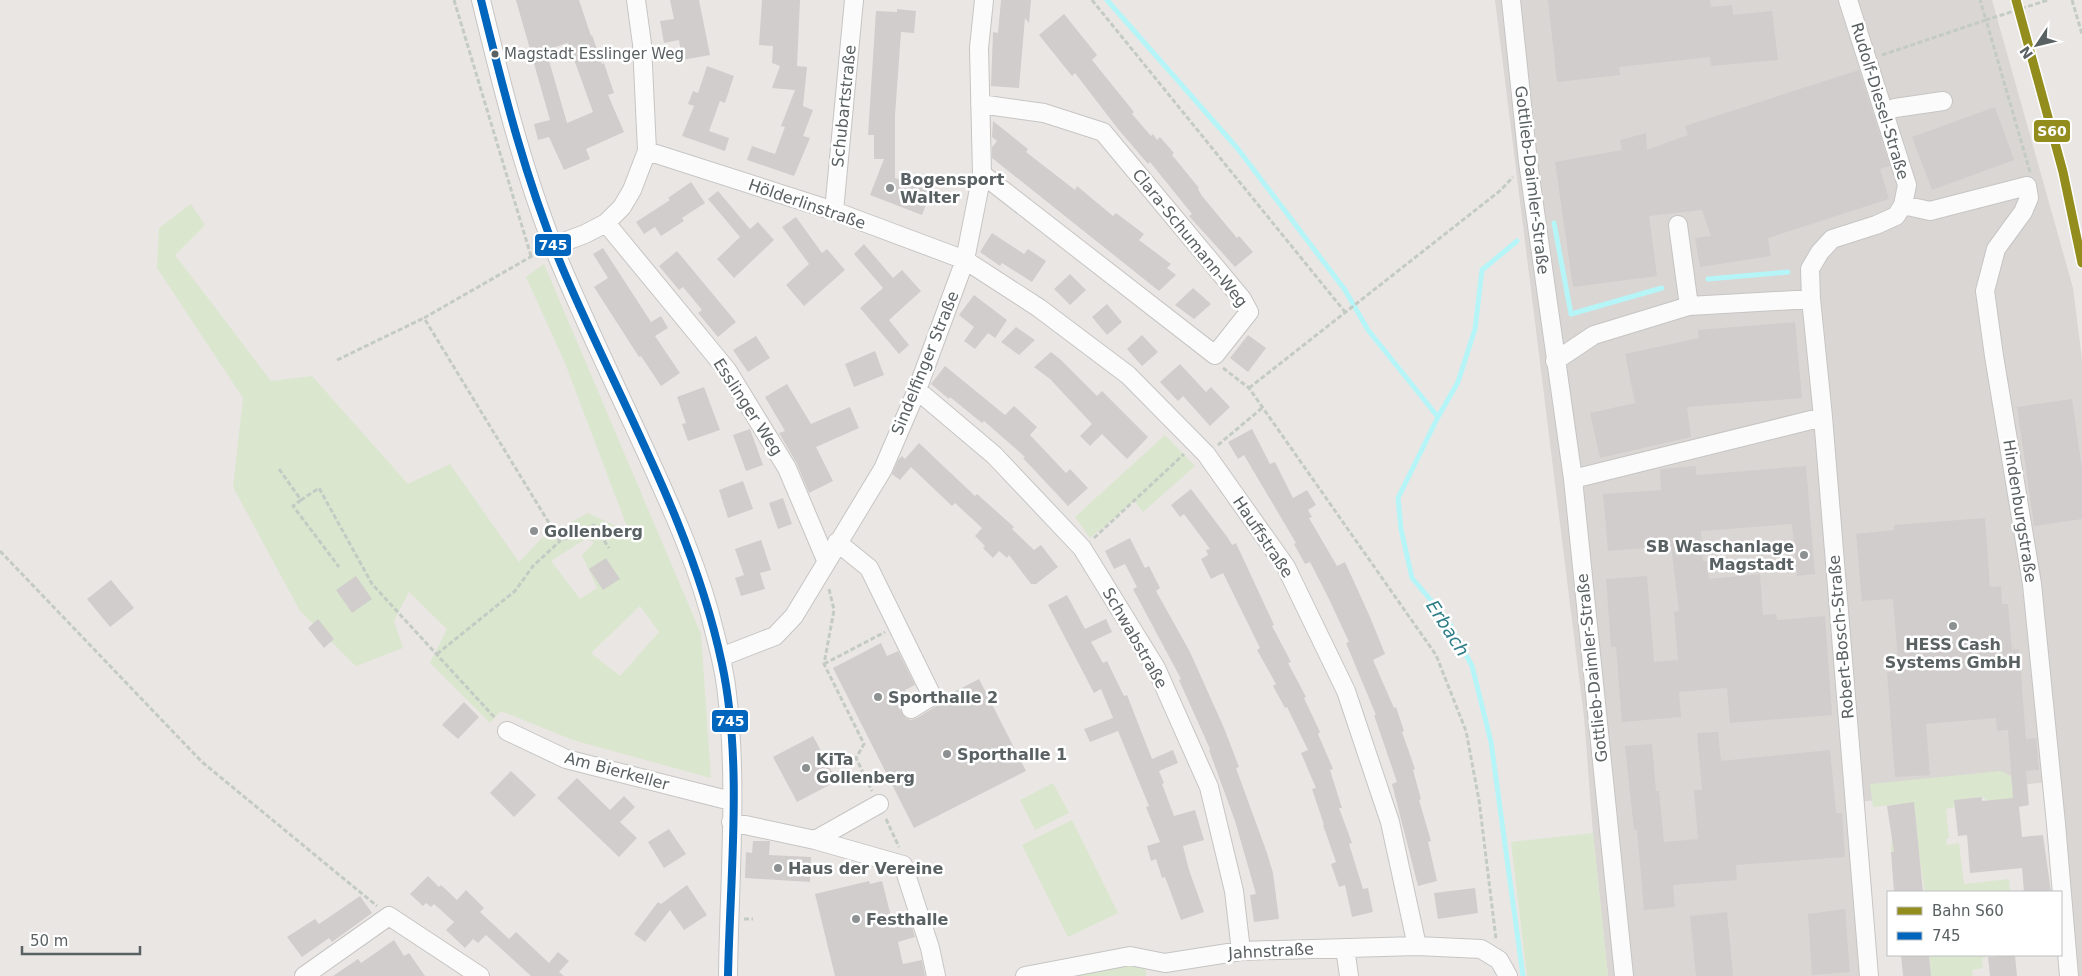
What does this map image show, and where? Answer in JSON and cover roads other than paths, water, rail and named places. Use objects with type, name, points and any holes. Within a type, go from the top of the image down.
[{"type":"street","points":[[481,0],[512,120],[553,246],[689,550],[704,594],[720,657],[727,693],[731,801],[728,976]]},
{"type":"street","points":[[553,246],[585,234],[606,223],[622,207],[632,190],[647,151],[642,44],[636,0]]},
{"type":"street","name":"Schubartstraße","points":[[834,212],[854,0]]},
{"type":"street","name":"Sindelfinger Straße","points":[[720,657],[775,636],[794,616],[882,469],[917,390],[966,260],[982,174],[979,48],[984,0]]},
{"type":"street","name":"Gottlieb-Daimler-Straße","points":[[1510,0],[1528,162],[1573,480],[1624,976]]},
{"type":"street","name":"Rudolf-Diesel-Straße","points":[[1811,299],[1810,269],[1820,252],[1832,240],[1876,226],[1896,216],[1903,205],[1907,185],[1848,0]]},
{"type":"street","points":[[1884,112],[1895,108],[1943,101]]},
{"type":"street","name":"Clara-Schumann-Weg","points":[[980,104],[1044,113],[1103,132],[1242,299],[1249,312],[1215,355],[982,174]]},
{"type":"street","name":"Hölderlinstraße","points":[[647,151],[834,212],[966,260]]},
{"type":"street","name":"Hindenburgstraße","points":[[1903,205],[1930,211],[2027,186],[2029,198],[2023,212],[1996,249],[1985,291],[2032,584],[2062,891]]},
{"type":"street","name":"Esslinger Weg","points":[[606,223],[727,370],[787,468],[825,562]]},
{"type":"street","points":[[1678,225],[1689,306]]},
{"type":"street","name":"Hauffstraße","points":[[966,260],[1039,308],[1128,375],[1206,454],[1286,567],[1346,691],[1390,822],[1417,946]]},
{"type":"street","points":[[1555,361],[1594,335],[1689,306],[1811,299]]},
{"type":"street","name":"Robert-Bosch-Straße","points":[[1811,299],[1824,417],[1869,976]]},
{"type":"street","name":"Schwabstraße","points":[[917,390],[994,455],[1082,548],[1156,668],[1209,787],[1234,891],[1241,951]]},
{"type":"street","points":[[1573,480],[1824,417]]},
{"type":"street","points":[[837,542],[869,568],[932,696],[911,709]]},
{"type":"street","name":"Am Bierkeller","points":[[507,731],[566,759],[731,801]]},
{"type":"street","points":[[815,840],[879,804]]},
{"type":"street","points":[[731,822],[815,840],[903,864],[930,948],[936,976]]},
{"type":"street","name":"Hindenburgstraße","points":[[2062,894],[2069,976]]},
{"type":"street","points":[[304,976],[389,916],[480,976]]},
{"type":"street","name":"Jahnstraße","points":[[1025,976],[1130,956],[1165,963],[1241,951],[1417,946],[1481,949],[1499,960],[1508,976]]},
{"type":"street","points":[[1345,948],[1349,976]]},
{"type":"street","points":[[1172,976],[1183,961]]},
{"type":"waterway","points":[[1107,0],[1238,149],[1345,290],[1368,330],[1438,417]]},
{"type":"waterway","points":[[1554,223],[1571,314],[1662,288]]},
{"type":"waterway","name":"Erbach","points":[[1517,241],[1482,270],[1475,329],[1458,382],[1438,417],[1398,498],[1401,529],[1412,578],[1447,619],[1472,666],[1491,742],[1523,976]]},
{"type":"waterway","points":[[1708,279],[1788,272]]},
{"type":"rail line","name":"S60","points":[[2016,0],[2063,172],[2082,263]]},
{"type":"place","name":"Magstadt Esslinger Weg","points":[[495,54]]},
{"type":"place","name":"Bogensport Walter","points":[[890,188]]},
{"type":"place","name":"Gollenberg","points":[[534,531]]},
{"type":"place","name":"SB Waschanlage Magstadt","points":[[1804,555]]},
{"type":"place","name":"HESS Cash Systems GmbH","points":[[1953,626]]},
{"type":"place","name":"Sporthalle 2","points":[[878,697]]},
{"type":"place","name":"Sporthalle 1","points":[[947,754]]},
{"type":"place","name":"KiTa Gollenberg","points":[[806,768]]},
{"type":"place","name":"Haus der Vereine","points":[[778,868]]},
{"type":"place","name":"Festhalle","points":[[856,919]]}]
